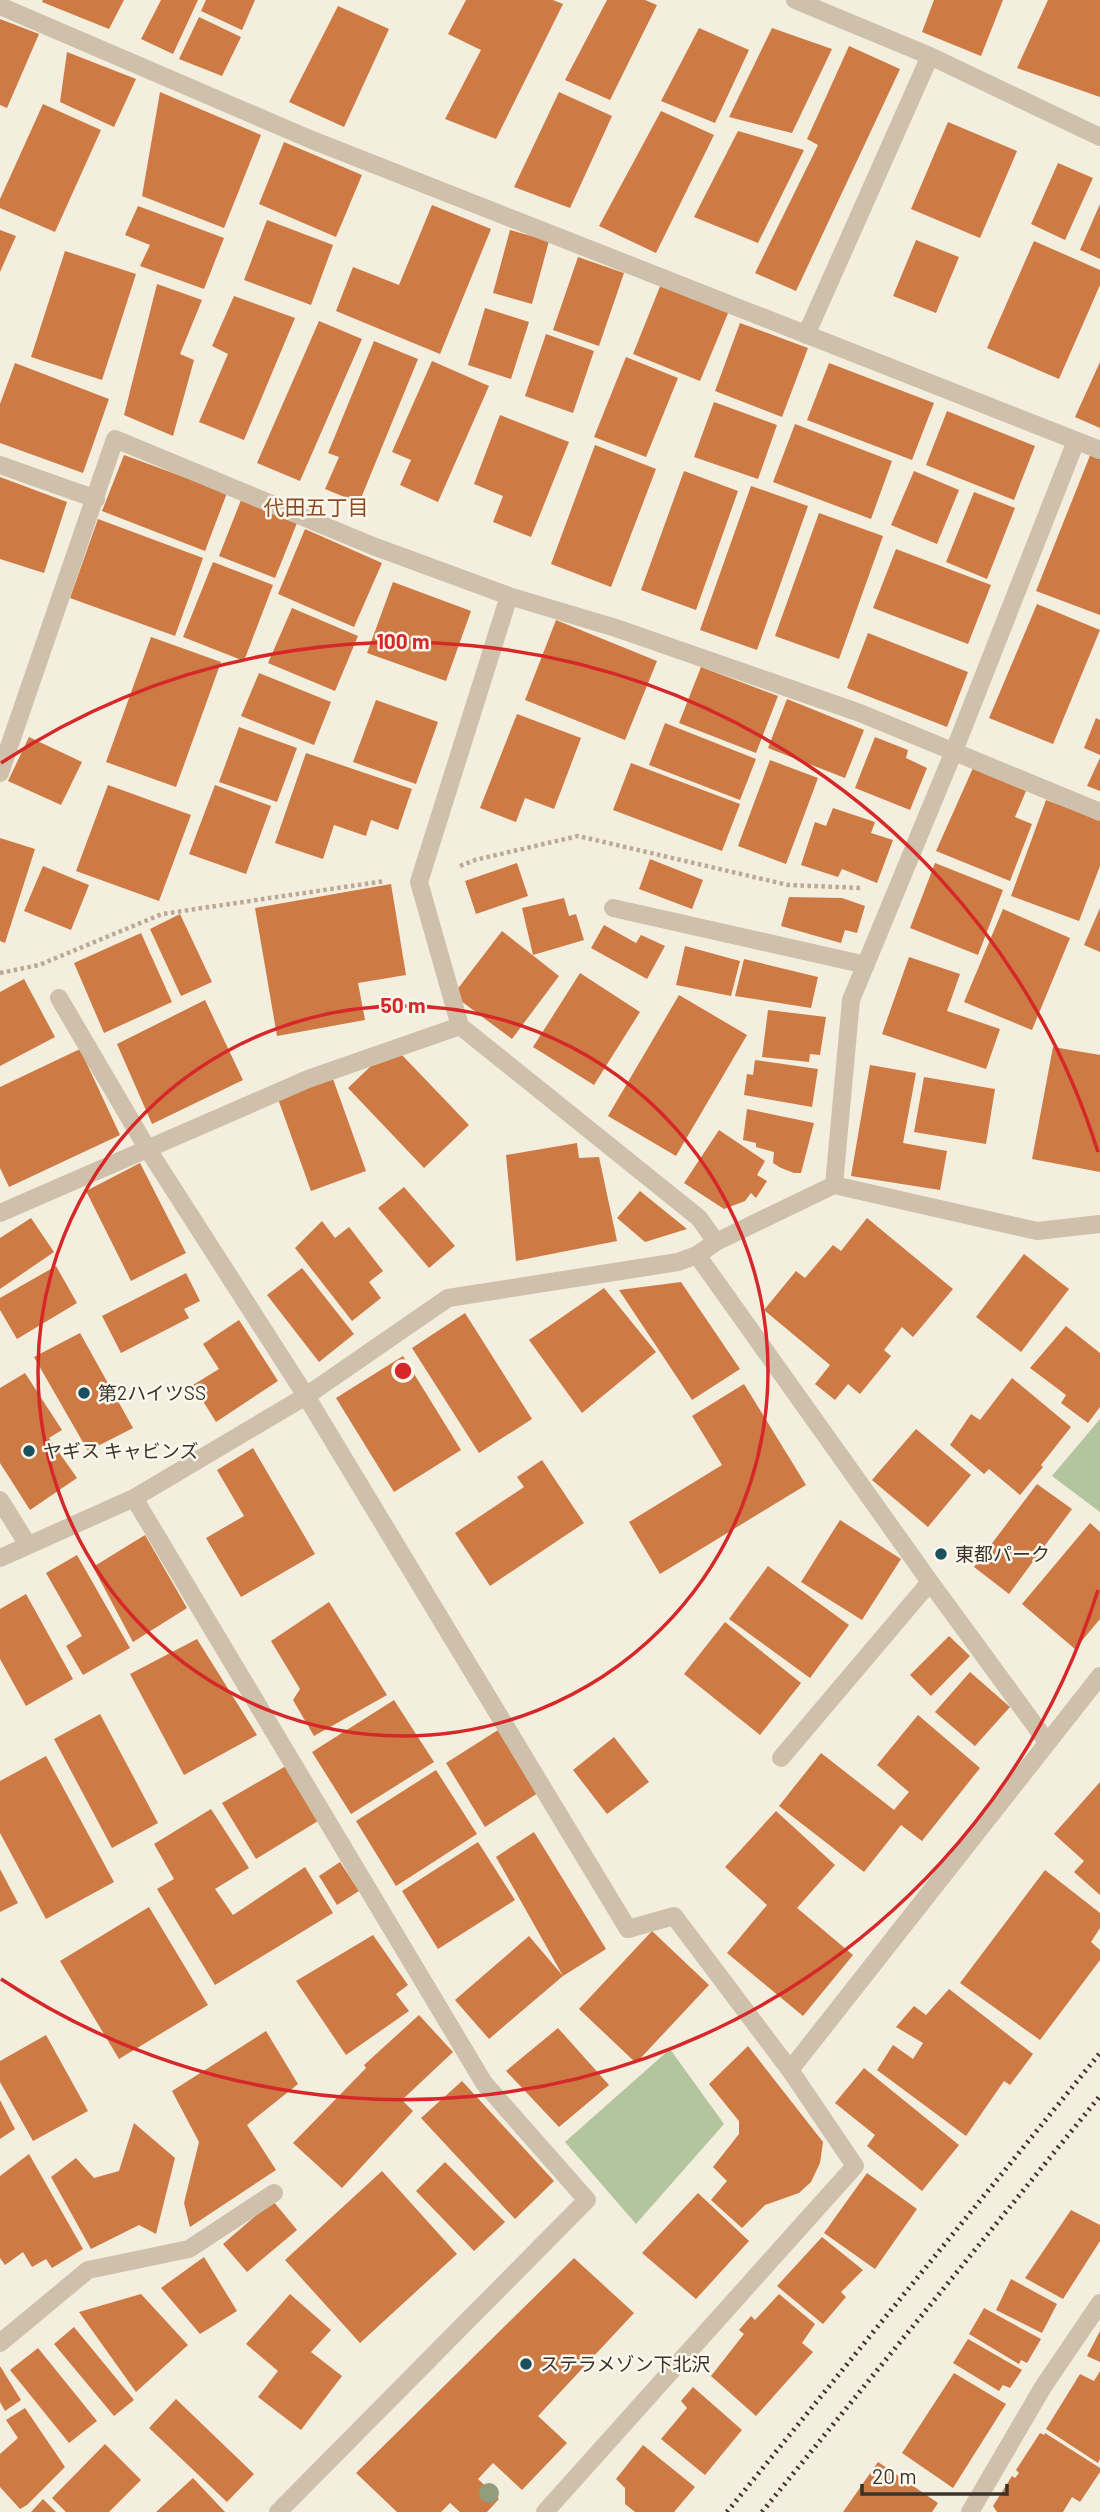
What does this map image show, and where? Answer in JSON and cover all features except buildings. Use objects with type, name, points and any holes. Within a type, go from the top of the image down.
[{"type":"street","points":[[795,0],[930,56],[1100,137]]},
{"type":"street","points":[[0,6],[312,140],[1100,450]]},
{"type":"street","points":[[806,335],[930,56]]},
{"type":"street","points":[[0,773],[4,749],[96,499],[115,439],[373,546],[509,596],[613,627],[847,708],[1100,812]]},
{"type":"street","points":[[834,1185],[851,1000],[954,751],[1076,440]]},
{"type":"street","points":[[0,465],[96,499]]},
{"type":"street","points":[[509,596],[419,882],[460,1026],[699,1218],[716,1241]]},
{"type":"street","points":[[613,908],[866,965]]},
{"type":"street","points":[[59,998],[147,1148],[306,1396],[628,1929],[674,1916],[790,2070],[855,2166],[545,2512]]},
{"type":"street","points":[[0,1213],[308,1079],[460,1026]]},
{"type":"street","points":[[0,1558],[134,1499],[306,1396],[448,1298],[678,1262],[697,1255],[716,1241],[834,1185],[1037,1231],[1100,1224]]},
{"type":"street","points":[[697,1255],[1047,1742]]},
{"type":"street","points":[[134,1499],[484,2083],[587,2200],[278,2512]]},
{"type":"street","points":[[0,1500],[27,1545]]},
{"type":"street","points":[[781,1758],[930,1582]]},
{"type":"street","points":[[790,2070],[1100,1675]]},
{"type":"street","points":[[0,2343],[88,2270],[190,2249],[274,2193]]},
{"type":"street","points":[[970,2512],[1043,2387],[1100,2303]]},
{"type":"path","points":[[0,973],[39,965],[162,914],[396,880],[419,882],[475,860],[578,836],[788,885],[897,889]]},
{"type":"green space","points":[[1100,1419],[1100,1512],[1052,1476]]},
{"type":"green space","points":[[670,2049],[724,2124],[636,2224],[565,2142]]},
{"type":"railway","points":[[727,2512],[1100,2053]]},
{"type":"railway","points":[[762,2512],[1100,2096]]},
{"type":"place","name":"第2ハイツSS","points":[[84,1393]]},
{"type":"place","name":"ヤギス キャビンズ","points":[[29,1451]]},
{"type":"place","name":"東都パーク","points":[[941,1554]]},
{"type":"place","name":"ステラメゾン下北沢","points":[[526,2364]]},
{"type":"district","name":"代田五丁目","points":[[316,508]]}]
